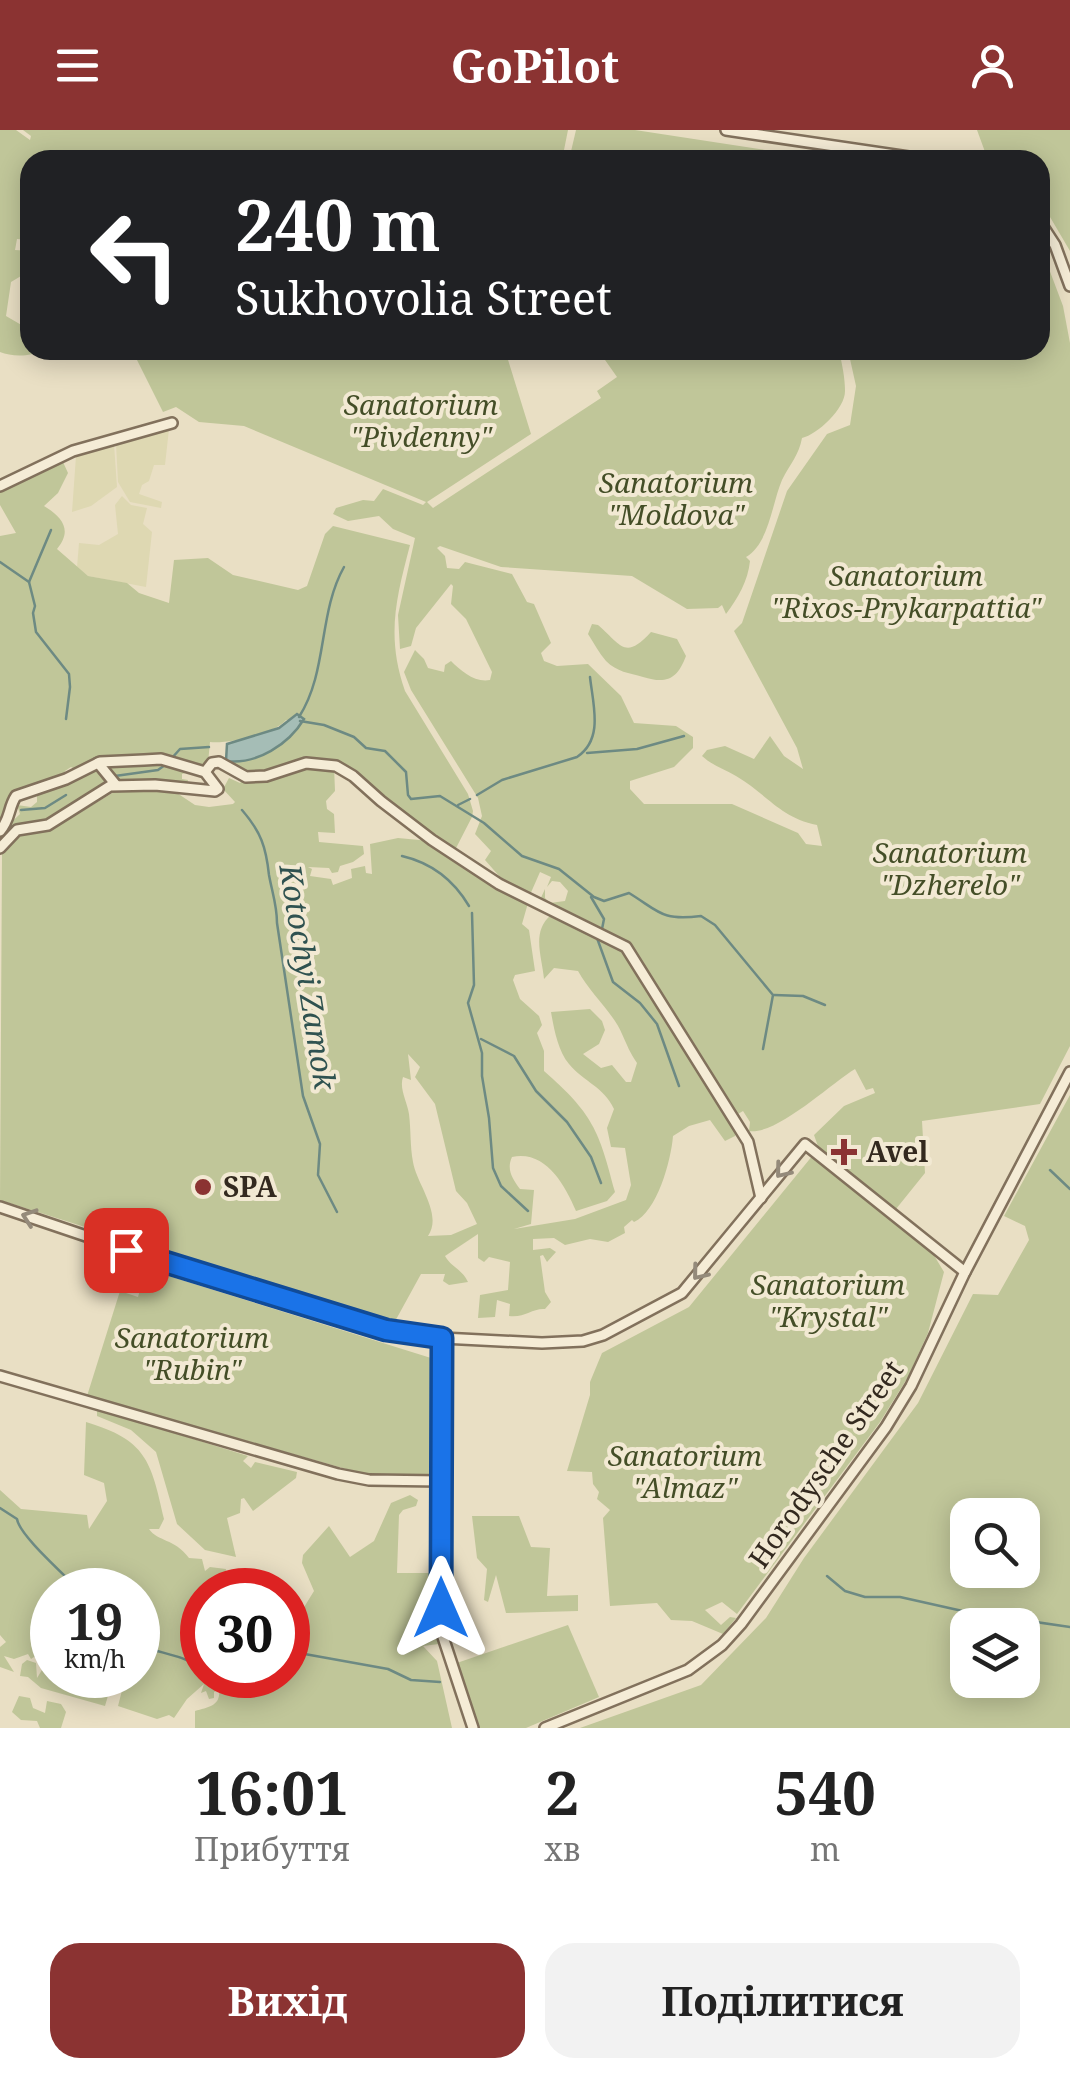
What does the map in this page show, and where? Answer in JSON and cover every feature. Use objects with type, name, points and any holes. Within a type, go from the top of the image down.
[{"type":"street","points":[[726,130],[863,150]]},
{"type":"street","points":[[816,130],[818,143]]},
{"type":"street","points":[[1050,237],[1070,286]]},
{"type":"street","points":[[0,486],[72,451],[172,422]]},
{"type":"street","points":[[0,831],[10,819],[16,796],[98,763],[162,759],[204,772],[217,790],[116,786],[48,825],[17,830],[0,848]]},
{"type":"street","points":[[204,772],[218,762],[246,777],[266,776],[306,763],[336,766],[432,840],[496,882],[617,940],[634,956],[748,1142],[760,1198]]},
{"type":"street","points":[[98,763],[116,786]]},
{"type":"street","name":"Horodysche Street","points":[[545,1728],[688,1670],[722,1645],[886,1427],[927,1356],[965,1272],[1070,1072]]},
{"type":"street","points":[[0,1207],[308,1308],[398,1333],[568,1343],[603,1334],[682,1293],[803,1144],[965,1272]]},
{"type":"street","points":[[442,1338],[443,1636],[473,1728]]},
{"type":"street","points":[[0,1376],[338,1474],[370,1480],[440,1481]]},
{"type":"shaded area","points":[[169,429],[165,465],[154,465],[139,494],[162,502],[161,508],[130,502],[118,482],[116,444]]},
{"type":"shaded area","points":[[114,444],[117,487],[91,506],[72,512],[76,456]]},
{"type":"shaded area","points":[[122,496],[131,505],[147,508],[143,524],[152,532],[146,587],[88,576],[77,567],[79,543],[99,545],[118,534],[115,505]]},
{"type":"green space","points":[[0,130],[16,130],[30,140],[31,136],[23,130],[568,130],[564,150],[20,150],[20,239],[15,250],[20,250],[20,277],[11,282],[6,316],[20,324],[20,355],[0,352]]},
{"type":"green space","points":[[576,130],[635,130],[765,150],[571,150]]},
{"type":"green space","points":[[977,130],[1070,130],[1070,251],[1050,217],[1050,150],[984,150]]},
{"type":"green space","points":[[1050,272],[1063,306],[1070,343],[1070,1046],[1040,1104],[922,1121],[925,1173],[896,1209],[819,1149],[814,1135],[844,1106],[875,1093],[873,1088],[866,1090],[855,1069],[788,1117],[761,1130],[749,1131],[750,1122],[743,1111],[738,1114],[638,955],[620,938],[539,902],[545,889],[545,898],[550,903],[565,901],[568,891],[560,882],[552,881],[547,887],[551,877],[540,872],[529,897],[507,885],[485,860],[491,851],[475,834],[482,816],[478,798],[411,690],[404,672],[415,650],[428,668],[444,672],[451,661],[479,680],[490,680],[492,672],[466,619],[451,604],[451,584],[416,628],[411,646],[400,649],[398,615],[415,538],[393,529],[379,516],[348,521],[333,514],[336,508],[374,501],[383,489],[423,505],[426,502],[244,426],[199,422],[176,407],[163,412],[137,360],[508,360],[531,434],[427,502],[433,508],[601,398],[597,391],[617,377],[605,360],[841,360],[845,385],[841,405],[823,426],[802,438],[782,480],[765,533],[746,557],[750,561],[745,582],[726,614],[722,605],[687,609],[632,576],[501,567],[437,548],[445,556],[447,568],[459,569],[465,562],[512,574],[527,602],[534,604],[551,643],[541,653],[544,661],[557,666],[588,664],[621,696],[634,723],[676,726],[693,737],[693,748],[674,767],[630,781],[630,789],[644,804],[732,804],[798,833],[806,844],[822,846],[817,825],[783,811],[702,756],[707,750],[725,746],[754,759],[770,736],[784,756],[803,769],[797,748],[734,631],[742,623],[787,491],[827,434],[850,425],[856,386],[850,360],[1050,360]]},
{"type":"green space","points":[[63,462],[68,473],[58,493],[44,506],[56,515],[65,530],[57,549],[88,576],[127,583],[139,593],[169,603],[174,560],[208,558],[233,575],[298,590],[307,586],[325,534],[333,526],[410,545],[395,618],[399,671],[405,691],[468,794],[472,817],[455,850],[334,766],[335,791],[326,801],[327,809],[334,814],[335,833],[318,832],[319,842],[363,846],[364,854],[340,866],[338,872],[308,867],[312,869],[310,876],[331,879],[333,885],[352,878],[351,869],[365,866],[366,873],[372,874],[370,844],[398,838],[430,841],[528,903],[522,924],[529,930],[535,971],[515,975],[513,980],[520,999],[539,1016],[542,1025],[537,1033],[544,1051],[544,1071],[574,1099],[592,1124],[615,1192],[607,1201],[576,1211],[566,1190],[544,1164],[524,1156],[512,1157],[510,1170],[517,1185],[534,1190],[531,1224],[514,1229],[575,1219],[626,1200],[631,1185],[625,1148],[611,1147],[607,1128],[614,1109],[605,1095],[565,1059],[551,1012],[590,1009],[602,1021],[605,1030],[599,1044],[583,1054],[601,1068],[612,1065],[626,1082],[631,1082],[637,1063],[613,1019],[578,971],[554,968],[544,979],[539,937],[551,915],[623,949],[737,1129],[735,1136],[725,1141],[710,1120],[673,1136],[656,1197],[642,1216],[624,1227],[625,1233],[608,1242],[590,1239],[565,1245],[554,1238],[533,1239],[533,1250],[550,1248],[556,1252],[547,1262],[540,1256],[545,1292],[551,1302],[545,1309],[509,1316],[510,1304],[497,1300],[495,1317],[478,1318],[480,1295],[508,1290],[510,1262],[489,1257],[484,1262],[478,1258],[478,1234],[445,1256],[468,1282],[449,1285],[443,1281],[445,1274],[421,1274],[393,1325],[0,1200],[2,853],[15,837],[59,825],[114,792],[159,790],[177,793],[195,805],[233,804],[223,789],[229,778],[240,783],[246,777],[265,775],[245,776],[231,762],[273,749],[304,719],[286,720],[251,737],[210,742],[208,763],[195,765],[160,756],[79,771],[71,767],[64,778],[22,791],[0,828],[0,536],[16,533],[0,505],[0,492]],"holes":[[[408,1054],[420,1067],[415,1077],[435,1104],[456,1191],[477,1224],[451,1235],[428,1236],[433,1218],[413,1162],[402,1086],[403,1077],[411,1080]]]},
{"type":"green space","points":[[592,624],[629,648],[651,632],[677,639],[686,656],[675,675],[664,680],[623,672],[606,661],[588,634]]},
{"type":"green space","points":[[160,763],[189,772],[182,774],[187,785],[117,781],[106,766]]},
{"type":"green space","points":[[97,767],[109,783],[49,822],[25,825],[0,844],[3,830],[20,814],[17,805],[31,807],[37,802],[37,791]]},
{"type":"green space","points":[[1070,1095],[1070,1728],[580,1728],[701,1685],[766,1618],[804,1558],[918,1403],[973,1294],[998,1295],[1029,1240],[1025,1226],[1004,1216]]},
{"type":"green space","points":[[813,1155],[932,1252],[944,1272],[928,1333],[908,1377],[880,1422],[737,1614],[722,1602],[705,1610],[721,1625],[730,1617],[736,1618],[723,1634],[692,1621],[671,1620],[657,1603],[610,1606],[603,1518],[610,1510],[597,1499],[599,1492],[593,1484],[592,1472],[567,1471],[590,1395],[590,1382],[602,1353],[689,1307]]},
{"type":"green space","name":"Sanatorium \"Rubin\"","points":[[146,1269],[431,1358],[435,1477],[364,1474],[87,1396],[120,1291],[138,1297]]},
{"type":"green space","points":[[97,1409],[248,1456],[243,1461],[251,1468],[255,1462],[297,1472],[296,1478],[253,1511],[241,1499],[240,1513],[227,1518],[236,1557],[205,1550],[177,1524],[156,1452],[131,1430],[97,1416]]},
{"type":"green space","points":[[86,1422],[122,1436],[143,1455],[155,1481],[164,1519],[159,1529],[149,1529],[189,1558],[202,1559],[204,1568],[180,1568],[180,1698],[188,1698],[174,1718],[169,1715],[157,1719],[118,1706],[120,1698],[160,1698],[160,1568],[30,1568],[30,1657],[28,1654],[14,1659],[4,1656],[14,1672],[0,1667],[0,1647],[6,1642],[0,1635],[0,1490],[21,1509],[87,1515],[89,1529],[107,1501],[104,1483],[84,1475]]},
{"type":"green space","points":[[410,1495],[418,1500],[416,1506],[399,1515],[397,1573],[432,1573],[433,1614],[439,1644],[423,1646],[437,1661],[452,1728],[195,1728],[195,1711],[213,1705],[218,1699],[310,1698],[310,1598],[314,1591],[310,1568],[304,1568],[302,1563],[303,1555],[329,1526],[350,1557],[374,1541],[391,1503]]},
{"type":"green space","points":[[472,1516],[519,1516],[531,1547],[550,1548],[547,1596],[578,1595],[578,1611],[506,1613],[496,1575],[488,1602],[484,1600],[487,1569],[477,1558]]},
{"type":"green space","points":[[568,1625],[599,1697],[526,1728],[474,1728],[451,1665]]},
{"type":"green space","points":[[30,1661],[30,1679],[20,1676],[22,1664]]},
{"type":"green space","points":[[19,1696],[30,1698],[33,1708],[45,1713],[47,1701],[61,1704],[66,1712],[61,1728],[40,1728],[37,1721],[21,1720],[12,1712]]},
{"type":"green space","points":[[77,1698],[107,1698],[105,1706]]},
{"type":"water","points":[[297,714],[304,719],[290,737],[271,751],[249,760],[226,761],[227,744],[279,728]]},
{"type":"waterway","points":[[29,582],[51,530]]},
{"type":"waterway","points":[[0,562],[29,582],[36,632],[69,674],[66,719]]},
{"type":"waterway","points":[[299,717],[315,681],[330,604],[344,567]]},
{"type":"waterway","points":[[477,795],[502,780],[577,757],[585,750],[595,721],[590,677]]},
{"type":"waterway","points":[[300,721],[324,725],[354,737],[366,748],[385,751],[406,772],[411,799],[440,796],[484,823],[522,856],[559,869],[594,897],[604,901],[629,893],[662,914],[701,916],[715,925],[773,995],[763,1049]]},
{"type":"waterway","points":[[587,753],[637,749],[684,736]]},
{"type":"waterway","points":[[171,759],[180,749],[209,747]]},
{"type":"waterway","points":[[115,776],[158,770],[165,765]]},
{"type":"waterway","points":[[21,810],[45,808],[66,795]]},
{"type":"waterway","points":[[458,805],[470,799]]},
{"type":"waterway","name":"Kotochyi Zamok","points":[[242,810],[262,840],[266,856],[303,1096],[320,1144],[318,1175],[337,1212]]},
{"type":"waterway","points":[[402,856],[441,874],[469,906]]},
{"type":"waterway","points":[[591,897],[604,919],[602,929]]},
{"type":"waterway","points":[[472,913],[474,985],[468,1003],[482,1053],[493,1168],[501,1186],[528,1211]]},
{"type":"waterway","points":[[597,938],[613,982],[640,1003],[657,1024],[679,1086]]},
{"type":"waterway","points":[[774,995],[803,996],[825,1005]]},
{"type":"waterway","points":[[481,1039],[514,1056],[536,1091],[567,1122],[591,1157],[601,1183]]},
{"type":"waterway","points":[[1050,1170],[1070,1189]]},
{"type":"waterway","points":[[0,1508],[17,1519],[34,1545],[57,1568]]},
{"type":"waterway","points":[[827,1576],[845,1591],[865,1597],[900,1597],[967,1612],[1070,1627]]},
{"type":"waterway","points":[[160,1652],[180,1658]]},
{"type":"waterway","points":[[310,1655],[388,1669],[411,1680],[440,1682]]},
{"type":"place","name":"Avel","points":[[844,1152]]},
{"type":"place","name":"SPA","points":[[203,1187]]},
{"type":"route","points":[[126,1250],[386,1330],[442,1338],[441,1608]]},
{"type":"park label","name":"Sanatorium \"Pivdenny\"","points":[[421,421]]},
{"type":"park label","name":"Sanatorium \"Moldova\"","points":[[676,499]]},
{"type":"park label","name":"Sanatorium \"Rixos-Prykarpattia\"","points":[[906,592]]},
{"type":"park label","name":"Sanatorium \"Dzherelo\"","points":[[950,869]]},
{"type":"park label","name":"Sanatorium \"Krystal\"","points":[[828,1301]]},
{"type":"park label","name":"Sanatorium \"Almaz\"","points":[[685,1472]]}]
